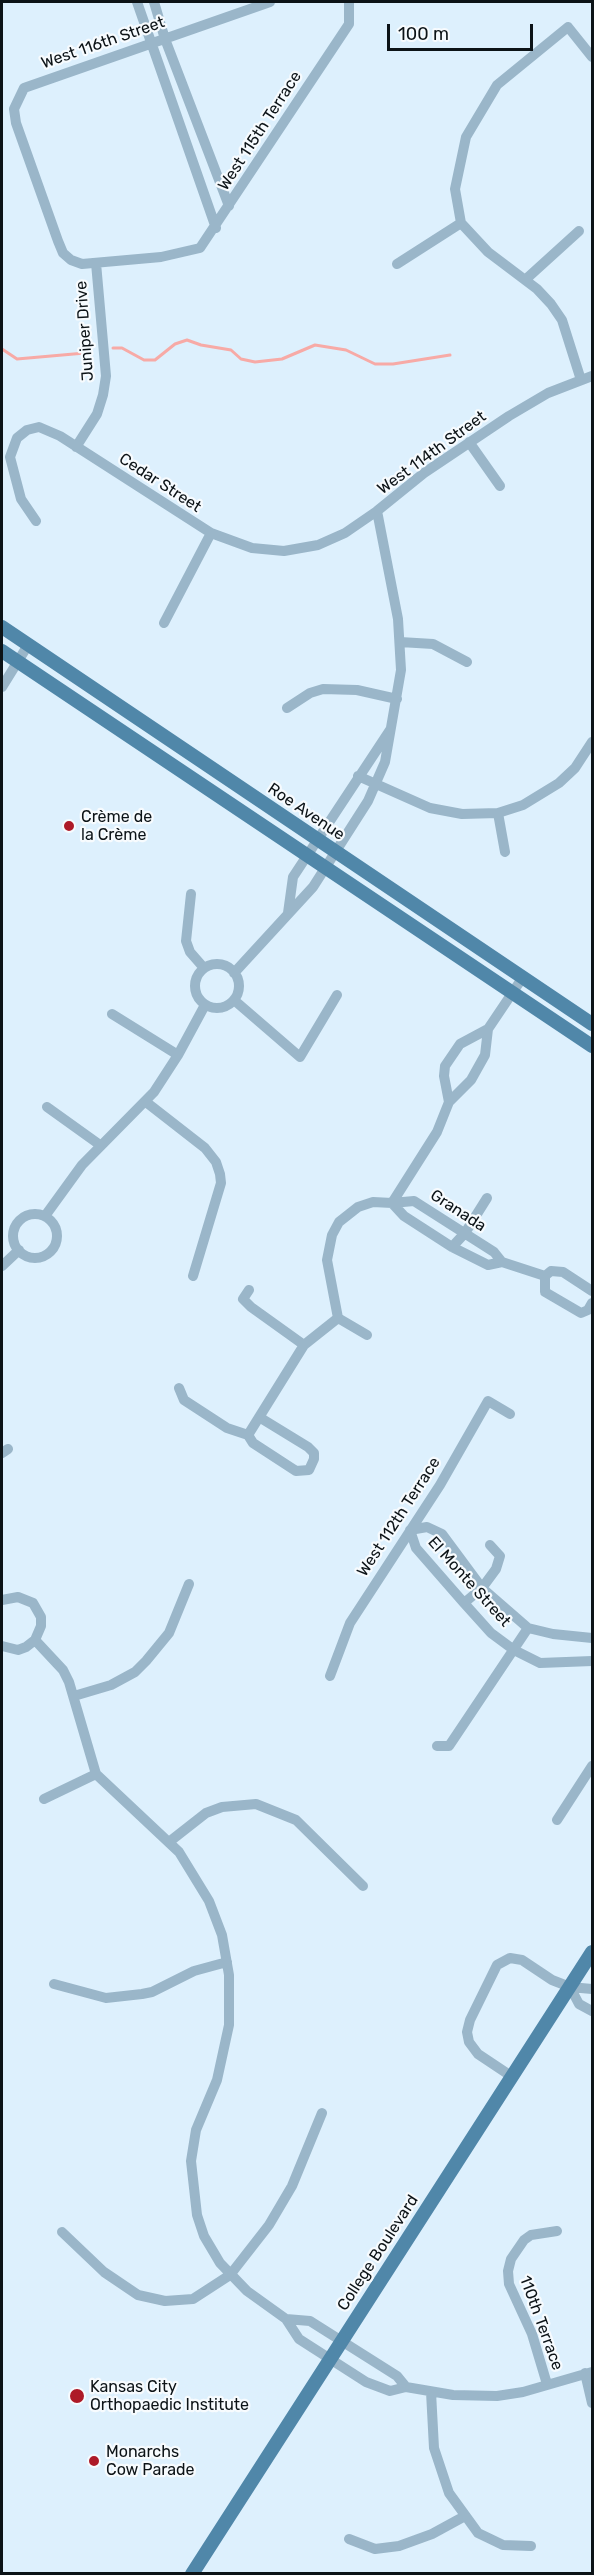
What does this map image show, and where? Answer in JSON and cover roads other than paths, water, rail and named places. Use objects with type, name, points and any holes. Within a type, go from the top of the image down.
[{"type":"main road","name":"Roe Avenue","points":[[2,627],[592,1024]]},
{"type":"main road","name":"Roe Avenue","points":[[2,651],[327,866],[592,1046]]},
{"type":"main road","name":"College Boulevard","points":[[192,2574],[592,1952]]},
{"type":"street","points":[[137,2],[216,228]]},
{"type":"street","points":[[154,2],[165,39],[229,206]]},
{"type":"street","name":"West 116th Street","points":[[18,97],[24,88],[34,82],[270,2]]},
{"type":"street","name":"West 115th Terrace","points":[[96,262],[172,255],[200,248],[216,228],[348,24],[349,2]]},
{"type":"street","points":[[581,380],[562,320],[544,297],[488,252],[461,223],[455,189],[466,137],[497,85],[568,27],[592,57]]},
{"type":"street","name":"Juniper Drive","points":[[18,97],[14,109],[16,123],[63,253],[82,264],[96,262],[106,376],[104,395],[97,414],[76,447]]},
{"type":"street","points":[[173,104],[188,98]]},
{"type":"street","points":[[189,152],[206,146]]},
{"type":"street","points":[[397,264],[461,223]]},
{"type":"street","points":[[525,280],[579,231]]},
{"type":"street","name":"West 114th Street","points":[[234,972],[288,913],[300,904],[336,852],[385,762],[401,670],[395,600],[377,511],[424,473],[469,442],[548,393],[592,376]]},
{"type":"street","name":"Cedar Street","points":[[36,521],[16,487],[10,457],[17,438],[27,430],[39,427],[76,447],[211,533],[252,548],[284,551],[318,545],[335,538],[377,511]]},
{"type":"street","points":[[469,442],[500,486]]},
{"type":"street","points":[[164,624],[211,533]]},
{"type":"street","points":[[400,642],[433,644],[467,662]]},
{"type":"street","points":[[2,687],[28,645]]},
{"type":"street","points":[[287,708],[310,693],[323,689],[357,690],[397,699]]},
{"type":"street","name":"West 114th Street","points":[[288,913],[293,877],[392,727]]},
{"type":"street","points":[[358,776],[411,801],[451,813],[498,813],[523,805],[559,783],[574,768],[592,742]]},
{"type":"street","points":[[498,813],[505,852]]},
{"type":"street","points":[[191,894],[186,941],[190,952],[204,968]]},
{"type":"street","points":[[213,964],[222,965],[234,972],[239,986],[234,1000],[220,1008],[205,1005],[198,997],[195,987],[198,976],[204,968],[213,964]]},
{"type":"street","points":[[522,977],[488,1029],[485,1054],[471,1080],[449,1102],[436,1132],[392,1203],[404,1216],[452,1247],[488,1265],[502,1263],[545,1276]]},
{"type":"street","points":[[234,1000],[300,1057],[337,995]]},
{"type":"street","points":[[45,1216],[72,1177],[100,1146],[146,1102],[178,1055],[205,1005]]},
{"type":"street","points":[[112,1014],[178,1055]]},
{"type":"street","points":[[449,1102],[445,1066],[460,1044],[488,1029]]},
{"type":"street","points":[[146,1102],[206,1148],[216,1162],[220,1174],[221,1183],[193,1276]]},
{"type":"street","points":[[47,1107],[100,1146]]},
{"type":"street","points":[[452,1247],[465,1233],[487,1198]]},
{"type":"street","name":"Granada","points":[[338,1318],[327,1260],[332,1235],[339,1222],[358,1207],[373,1202],[414,1201],[494,1252],[502,1263]]},
{"type":"street","points":[[31,1214],[45,1216],[51,1220],[57,1234],[54,1248],[49,1254],[35,1258],[19,1250],[13,1234],[19,1221],[31,1214]]},
{"type":"street","points":[[2,1266],[19,1250]]},
{"type":"street","points":[[545,1276],[551,1271],[563,1272],[592,1292]]},
{"type":"street","points":[[545,1276],[545,1292],[581,1313],[588,1310],[592,1303]]},
{"type":"street","points":[[249,1290],[243,1299],[251,1307],[304,1345]]},
{"type":"street","points":[[248,1435],[304,1345],[338,1318],[367,1335]]},
{"type":"street","points":[[179,1388],[184,1400],[227,1428],[248,1435],[253,1443],[296,1471],[303,1472],[313,1465],[314,1453],[308,1447],[259,1417]]},
{"type":"street","name":"West 112th Terrace","points":[[330,1676],[350,1623],[410,1530],[488,1401],[510,1414]]},
{"type":"street","name":"El Monte Street","points":[[592,1638],[553,1634],[528,1628],[482,1588],[442,1534],[427,1527],[410,1530],[416,1548],[491,1633],[514,1650],[540,1663],[592,1661]]},
{"type":"street","points":[[464,1603],[482,1588],[499,1562],[498,1551],[490,1545]]},
{"type":"street","points":[[74,1696],[111,1685],[135,1672],[169,1633],[189,1584]]},
{"type":"street","points":[[2,1600],[18,1597],[33,1603],[41,1617],[41,1626],[35,1640],[18,1650],[2,1646]]},
{"type":"street","points":[[437,1746],[449,1746],[528,1628]]},
{"type":"street","points":[[35,1640],[63,1670],[74,1696],[89,1758],[96,1774],[115,1795],[170,1842],[193,1872],[209,1901],[222,1935],[231,2005],[230,2025],[217,2080],[196,2130],[191,2170],[193,2196],[204,2236],[230,2276],[286,2319],[299,2339],[328,2360],[366,2382],[390,2391],[406,2387],[474,2397],[497,2396],[589,2372],[592,2403]]},
{"type":"street","points":[[557,1820],[592,1766]]},
{"type":"street","points":[[44,1799],[96,1774]]},
{"type":"street","points":[[170,1842],[206,1813],[222,1807],[256,1804],[296,1820],[363,1886]]},
{"type":"street","points":[[511,2076],[478,2054],[469,2042],[470,2020],[489,1977],[497,1965],[510,1958],[522,1960],[552,1980],[570,1987],[592,1989]]},
{"type":"street","points":[[54,1984],[106,1998],[142,1994],[152,1992],[194,1971],[227,1962]]},
{"type":"street","points":[[570,1987],[579,2004],[592,2012]]},
{"type":"street","points":[[62,2232],[111,2277],[131,2291],[149,2299],[178,2302],[193,2299],[230,2276],[282,2204],[322,2113]]},
{"type":"street","name":"110th Terrace","points":[[547,2384],[532,2334],[509,2284],[508,2271],[511,2259],[531,2235],[557,2231]]},
{"type":"street","points":[[286,2319],[310,2322],[397,2376],[406,2387]]},
{"type":"street","points":[[431,2392],[434,2448],[441,2475],[449,2493],[478,2533],[503,2545],[531,2546]]},
{"type":"street","points":[[349,2539],[375,2549],[399,2546],[432,2534],[465,2516]]},
{"type":"waterway","points":[[113,348],[122,348],[144,360],[155,360],[175,344],[187,340],[231,350],[241,359],[255,362],[282,359],[315,345],[346,350],[375,364],[393,364],[450,355]]},
{"type":"waterway","points":[[2,349],[17,359],[85,353]]},
{"type":"place","name":"Crème de la Crème","points":[[69,826]]},
{"type":"place","name":"Kansas City Orthopaedic Institute","points":[[77,2396]]},
{"type":"place","name":"Monarchs Cow Parade","points":[[94,2461]]}]
